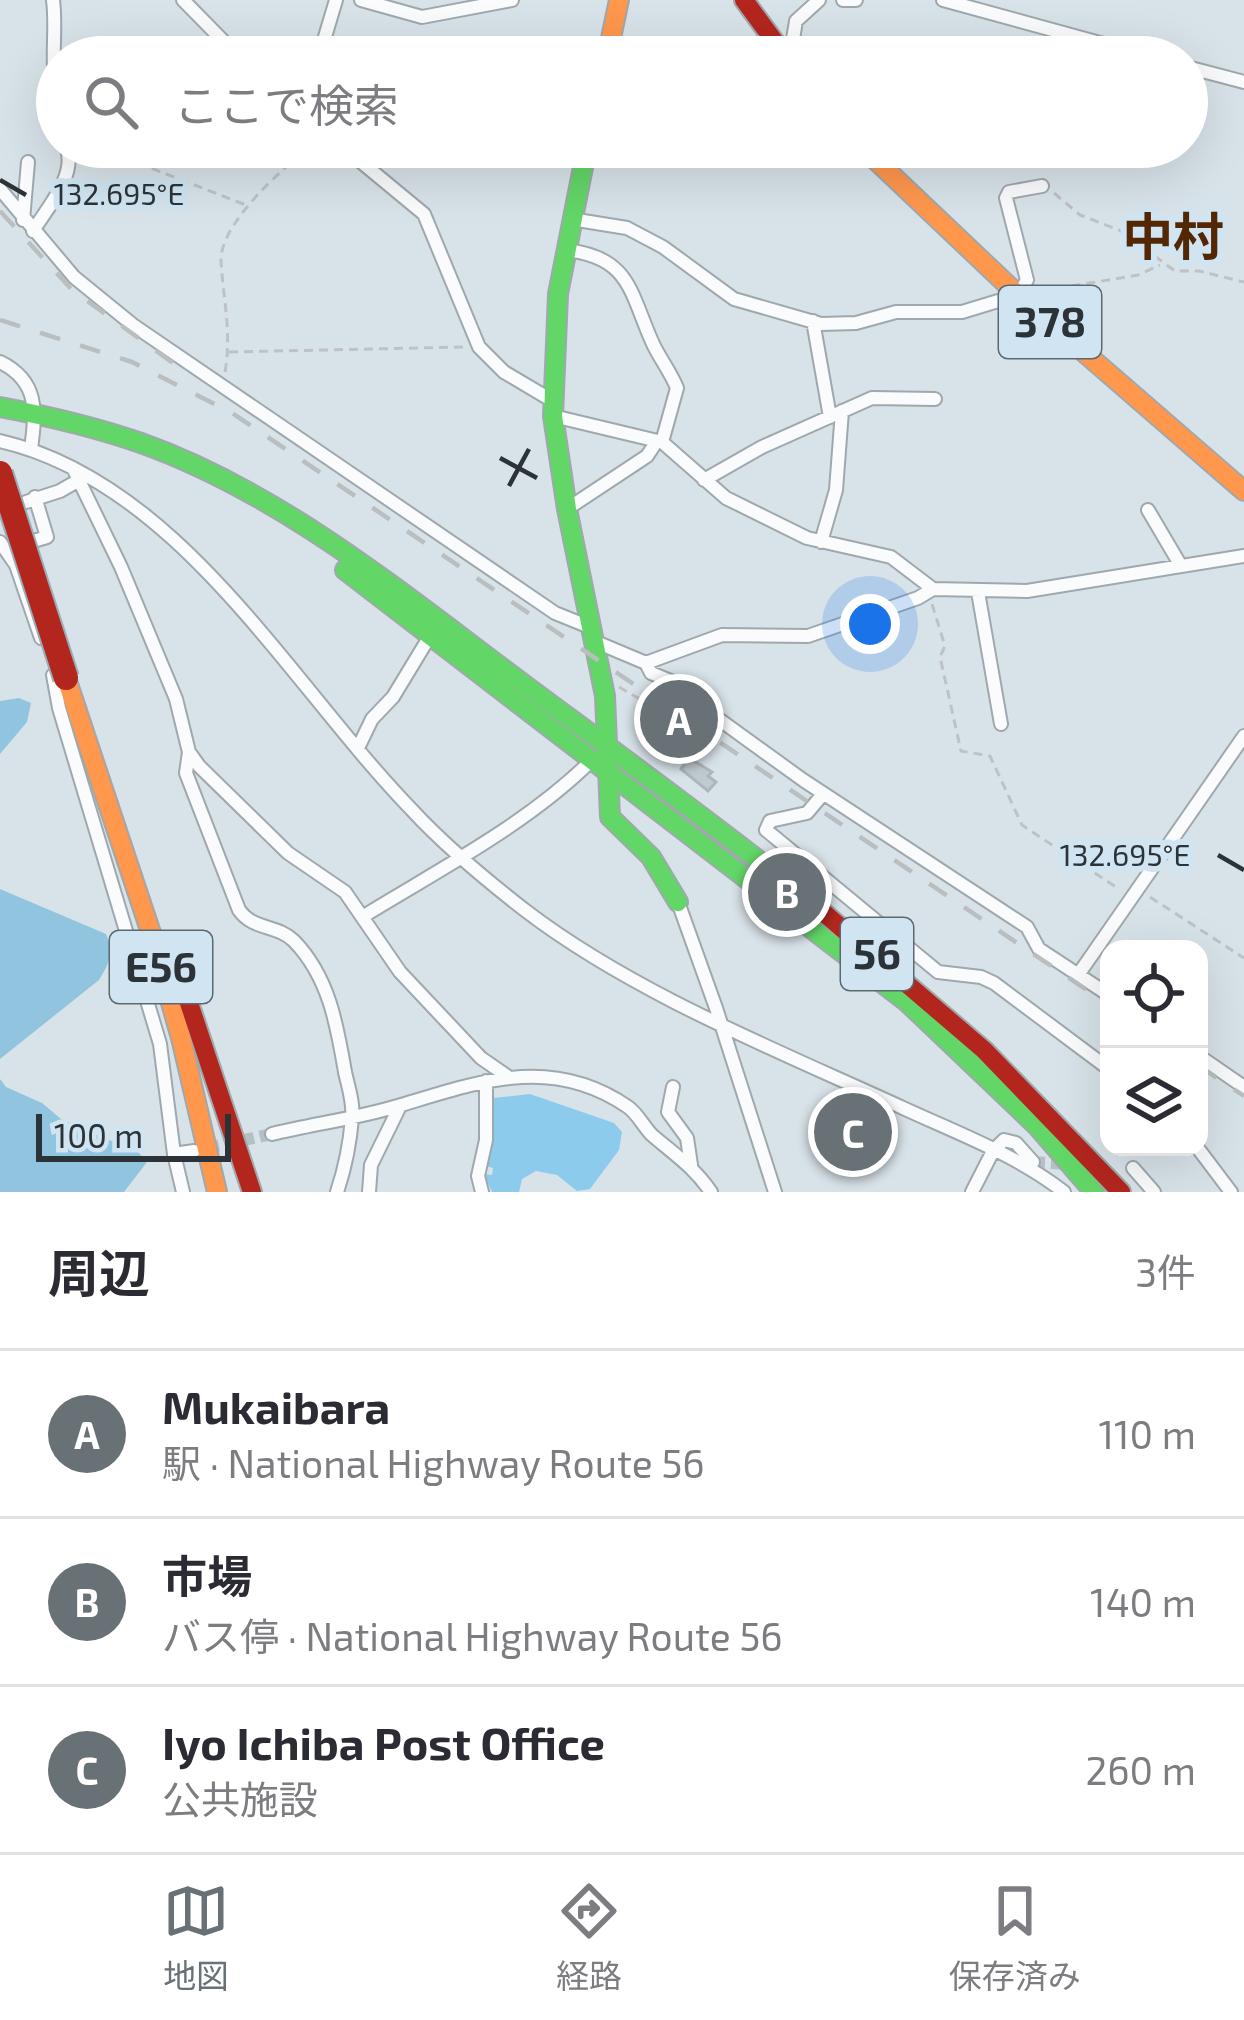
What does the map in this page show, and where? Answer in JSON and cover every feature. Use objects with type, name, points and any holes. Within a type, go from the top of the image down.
[{"type":"main road","points":[[611,36],[619,0]]},
{"type":"main road","points":[[744,0],[769,34]]},
{"type":"main road","points":[[583,168],[555,325],[553,408],[567,509],[594,635],[610,817],[658,866],[678,902]]},
{"type":"main road","name":"378","points":[[884,168],[1018,295],[1244,491]]},
{"type":"main road","name":"56","points":[[0,407],[138,440],[229,480],[318,534],[907,1002],[1037,1126],[1094,1192]]},
{"type":"main road","name":"56","points":[[138,440],[258,511],[345,571],[918,987],[1049,1111],[1121,1192]]},
{"type":"main road","name":"E56","points":[[0,473],[151,933],[217,1192]]},
{"type":"main road","points":[[87,748],[163,927],[251,1192]]},
{"type":"street","points":[[52,0],[55,36]]},
{"type":"street","points":[[183,0],[218,36]]},
{"type":"street","points":[[325,36],[336,0]]},
{"type":"street","points":[[361,0],[422,17],[458,4],[512,0]]},
{"type":"street","points":[[793,36],[796,21],[818,0]]},
{"type":"street","points":[[843,0],[856,0]]},
{"type":"street","points":[[943,0],[1074,36]]},
{"type":"street","points":[[1208,73],[1244,82]]},
{"type":"street","points":[[28,162],[28,225]]},
{"type":"street","points":[[28,225],[59,189],[64,168]]},
{"type":"street","points":[[369,168],[424,214],[478,347],[504,372],[553,408],[660,442],[747,509],[821,542],[891,557],[931,591]]},
{"type":"street","points":[[572,219],[627,228],[663,247],[734,299],[834,325],[896,312],[962,312],[1018,295],[1027,280],[1006,198],[1042,186]]},
{"type":"street","points":[[0,189],[74,277],[104,303],[555,613],[646,663],[651,674],[673,682],[823,794],[1027,927],[1039,949],[1100,989]]},
{"type":"street","points":[[565,250],[597,255],[628,281],[677,388],[660,442],[647,456],[567,509]]},
{"type":"street","points":[[813,321],[836,414],[836,490],[821,542]]},
{"type":"street","points":[[0,362],[27,384],[36,412],[31,449]]},
{"type":"street","points":[[704,480],[762,447],[872,398],[935,400]]},
{"type":"street","points":[[0,441],[31,449],[157,521],[410,808],[462,858],[556,933],[645,985],[993,1151],[1064,1192]]},
{"type":"street","points":[[76,474],[60,491],[30,499],[47,537],[4,546],[56,681],[59,707],[160,1044],[182,1192]]},
{"type":"street","points":[[76,474],[176,699],[189,752],[185,773],[239,910],[254,925],[292,938],[326,989],[353,1114],[337,1192]]},
{"type":"street","points":[[1148,510],[1181,566]]},
{"type":"street","points":[[646,663],[722,635],[808,636],[931,591],[1061,587],[1244,556]]},
{"type":"street","points":[[978,592],[1001,724]]},
{"type":"street","points":[[358,748],[368,724],[393,698],[430,636]]},
{"type":"street","points":[[1078,975],[1130,892],[1244,736]]},
{"type":"street","points":[[189,752],[248,819],[345,892],[400,972],[482,1058],[507,1076]]},
{"type":"street","points":[[362,917],[462,858],[604,758]]},
{"type":"street","points":[[823,794],[806,813],[770,821],[766,830],[938,972],[994,982],[1100,1062]]},
{"type":"street","points":[[678,902],[775,1192]]},
{"type":"street","points":[[1208,1062],[1244,1087]]},
{"type":"street","points":[[272,1133],[400,1106],[507,1076],[548,1078],[598,1092],[628,1108],[691,1166],[711,1192]]},
{"type":"street","points":[[482,1192],[478,1176],[486,1140],[486,1081]]},
{"type":"street","points":[[673,1087],[668,1112],[687,1138],[691,1166]]},
{"type":"street","points":[[369,1192],[371,1166],[400,1106]]},
{"type":"street","points":[[973,1192],[1004,1139],[1010,1139],[1034,1162]]},
{"type":"street","points":[[174,1154],[194,1151]]},
{"type":"street","points":[[1204,1156],[1231,1192]]},
{"type":"street","points":[[1133,1168],[1154,1192]]},
{"type":"path","points":[[151,168],[248,206]]},
{"type":"path","points":[[222,387],[228,352],[221,253],[225,234],[289,168]]},
{"type":"path","points":[[1042,186],[1080,215],[1132,238],[1175,271],[1199,271],[1244,282]]},
{"type":"path","points":[[1018,295],[1138,275],[1162,263]]},
{"type":"path","points":[[228,352],[478,347]]},
{"type":"path","points":[[931,591],[945,646],[940,658],[962,751],[989,756],[1022,825],[1244,958]]},
{"type":"path","points":[[619,686],[662,712]]},
{"type":"shaded area","points":[[19,698],[31,703],[27,722],[0,754],[0,701]]},
{"type":"shaded area","points":[[0,889],[106,934],[110,952],[99,980],[0,1059]]},
{"type":"shaded area","points":[[0,1079],[61,1119],[139,1153],[147,1162],[124,1192],[0,1192]]},
{"type":"shaded area","points":[[530,1094],[614,1123],[622,1132],[619,1150],[590,1189],[577,1191],[557,1175],[536,1171],[522,1179],[519,1192],[492,1192],[484,1174],[492,1175],[493,1168],[485,1166],[493,1098]]},
{"type":"building","points":[[689,758],[712,772],[708,776],[716,782],[708,791],[681,769]]},
{"type":"tunnel","points":[[207,1148],[272,1134]]},
{"type":"tunnel","points":[[1033,1162],[1068,1164]]},
{"type":"railway","points":[[0,211],[72,290],[187,373]]},
{"type":"railway","points":[[0,320],[132,362],[232,413],[1100,999]]},
{"type":"railway","points":[[1208,1072],[1244,1096]]},
{"type":"traffic: fast","points":[[583,168],[558,294],[553,416],[605,696],[610,817],[651,857],[678,902]]},
{"type":"traffic: fast","points":[[0,407],[141,443],[194,464],[294,519],[389,583],[803,895]]},
{"type":"traffic: fast","points":[[345,570],[907,1002],[1037,1126],[1094,1192]]},
{"type":"traffic: slow","points":[[611,36],[619,0]]},
{"type":"traffic: slow","points":[[884,168],[1018,295],[1244,491]]},
{"type":"traffic: slow","points":[[66,678],[151,933],[217,1192]]},
{"type":"traffic: jam","points":[[744,0],[771,36]]},
{"type":"traffic: jam","points":[[0,473],[66,678]]},
{"type":"traffic: jam","points":[[803,895],[984,1050],[1121,1192]]},
{"type":"traffic: jam","points":[[175,961],[252,1192]]},
{"type":"place","name":"Mukaibara","points":[[679,719]]},
{"type":"place","name":"市場","points":[[787,892]]},
{"type":"place","name":"Iyo Ichiba Post Office","points":[[853,1132]]},
{"type":"district","name":"中村","points":[[1173,237]]}]
